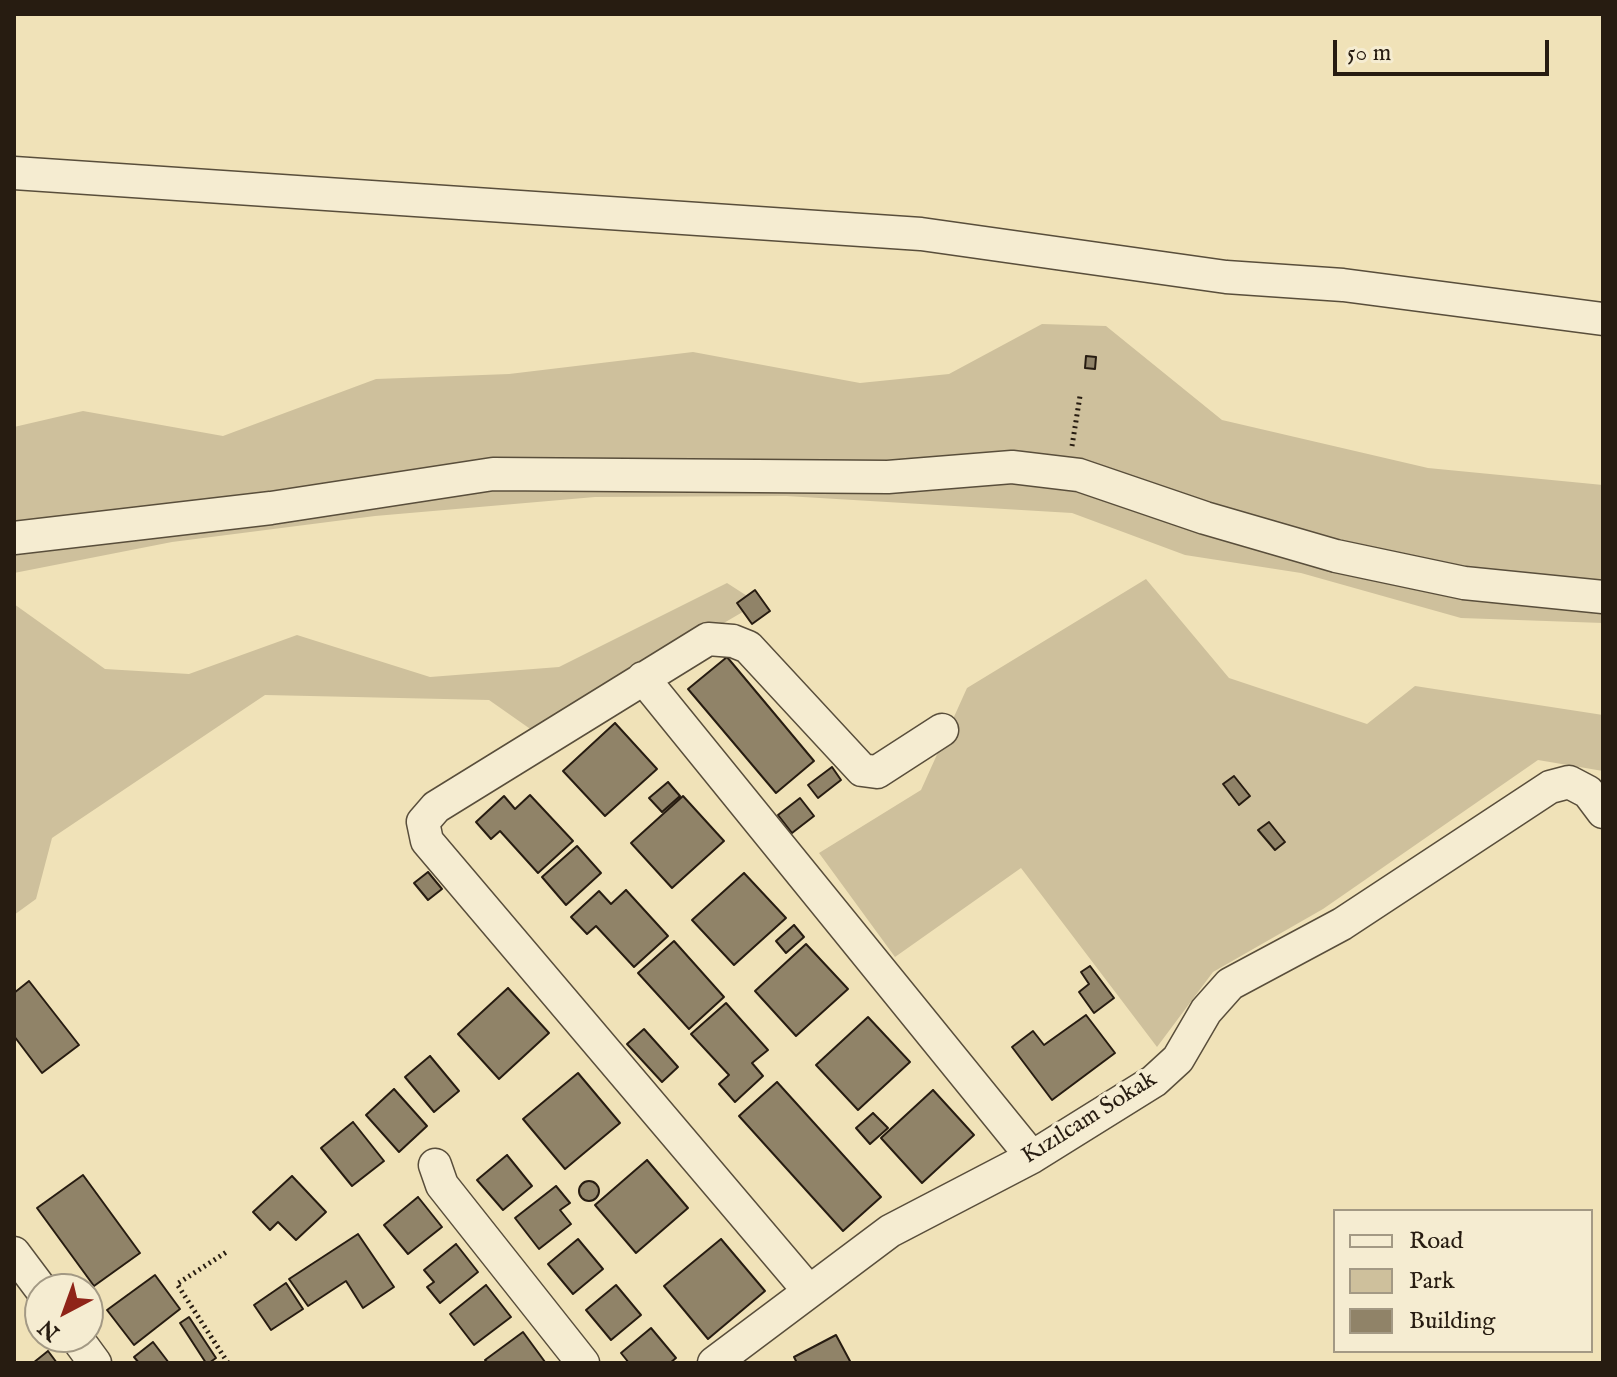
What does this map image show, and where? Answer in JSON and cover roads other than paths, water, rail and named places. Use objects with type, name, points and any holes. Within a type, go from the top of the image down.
[{"type":"street","points":[[14,173],[921,234],[1226,277],[1343,285],[1603,319]]},
{"type":"street","points":[[14,538],[271,508],[493,474],[888,477],[1012,467],[1067,473],[1336,556],[1464,583],[1603,597]]},
{"type":"street","points":[[809,1291],[427,841],[423,822],[436,807],[708,639],[733,641],[748,647],[862,770],[877,772],[942,730]]},
{"type":"street","points":[[643,678],[1032,1157]]},
{"type":"street","name":"Kızılcam Sokak","points":[[714,1363],[890,1231],[1032,1157],[1154,1081],[1178,1059],[1206,1011],[1230,984],[1342,924],[1550,787],[1569,782],[1588,792],[1603,812]]},
{"type":"street","points":[[435,1165],[442,1185],[583,1363]]},
{"type":"street","points":[[14,1253],[29,1273]]}]
